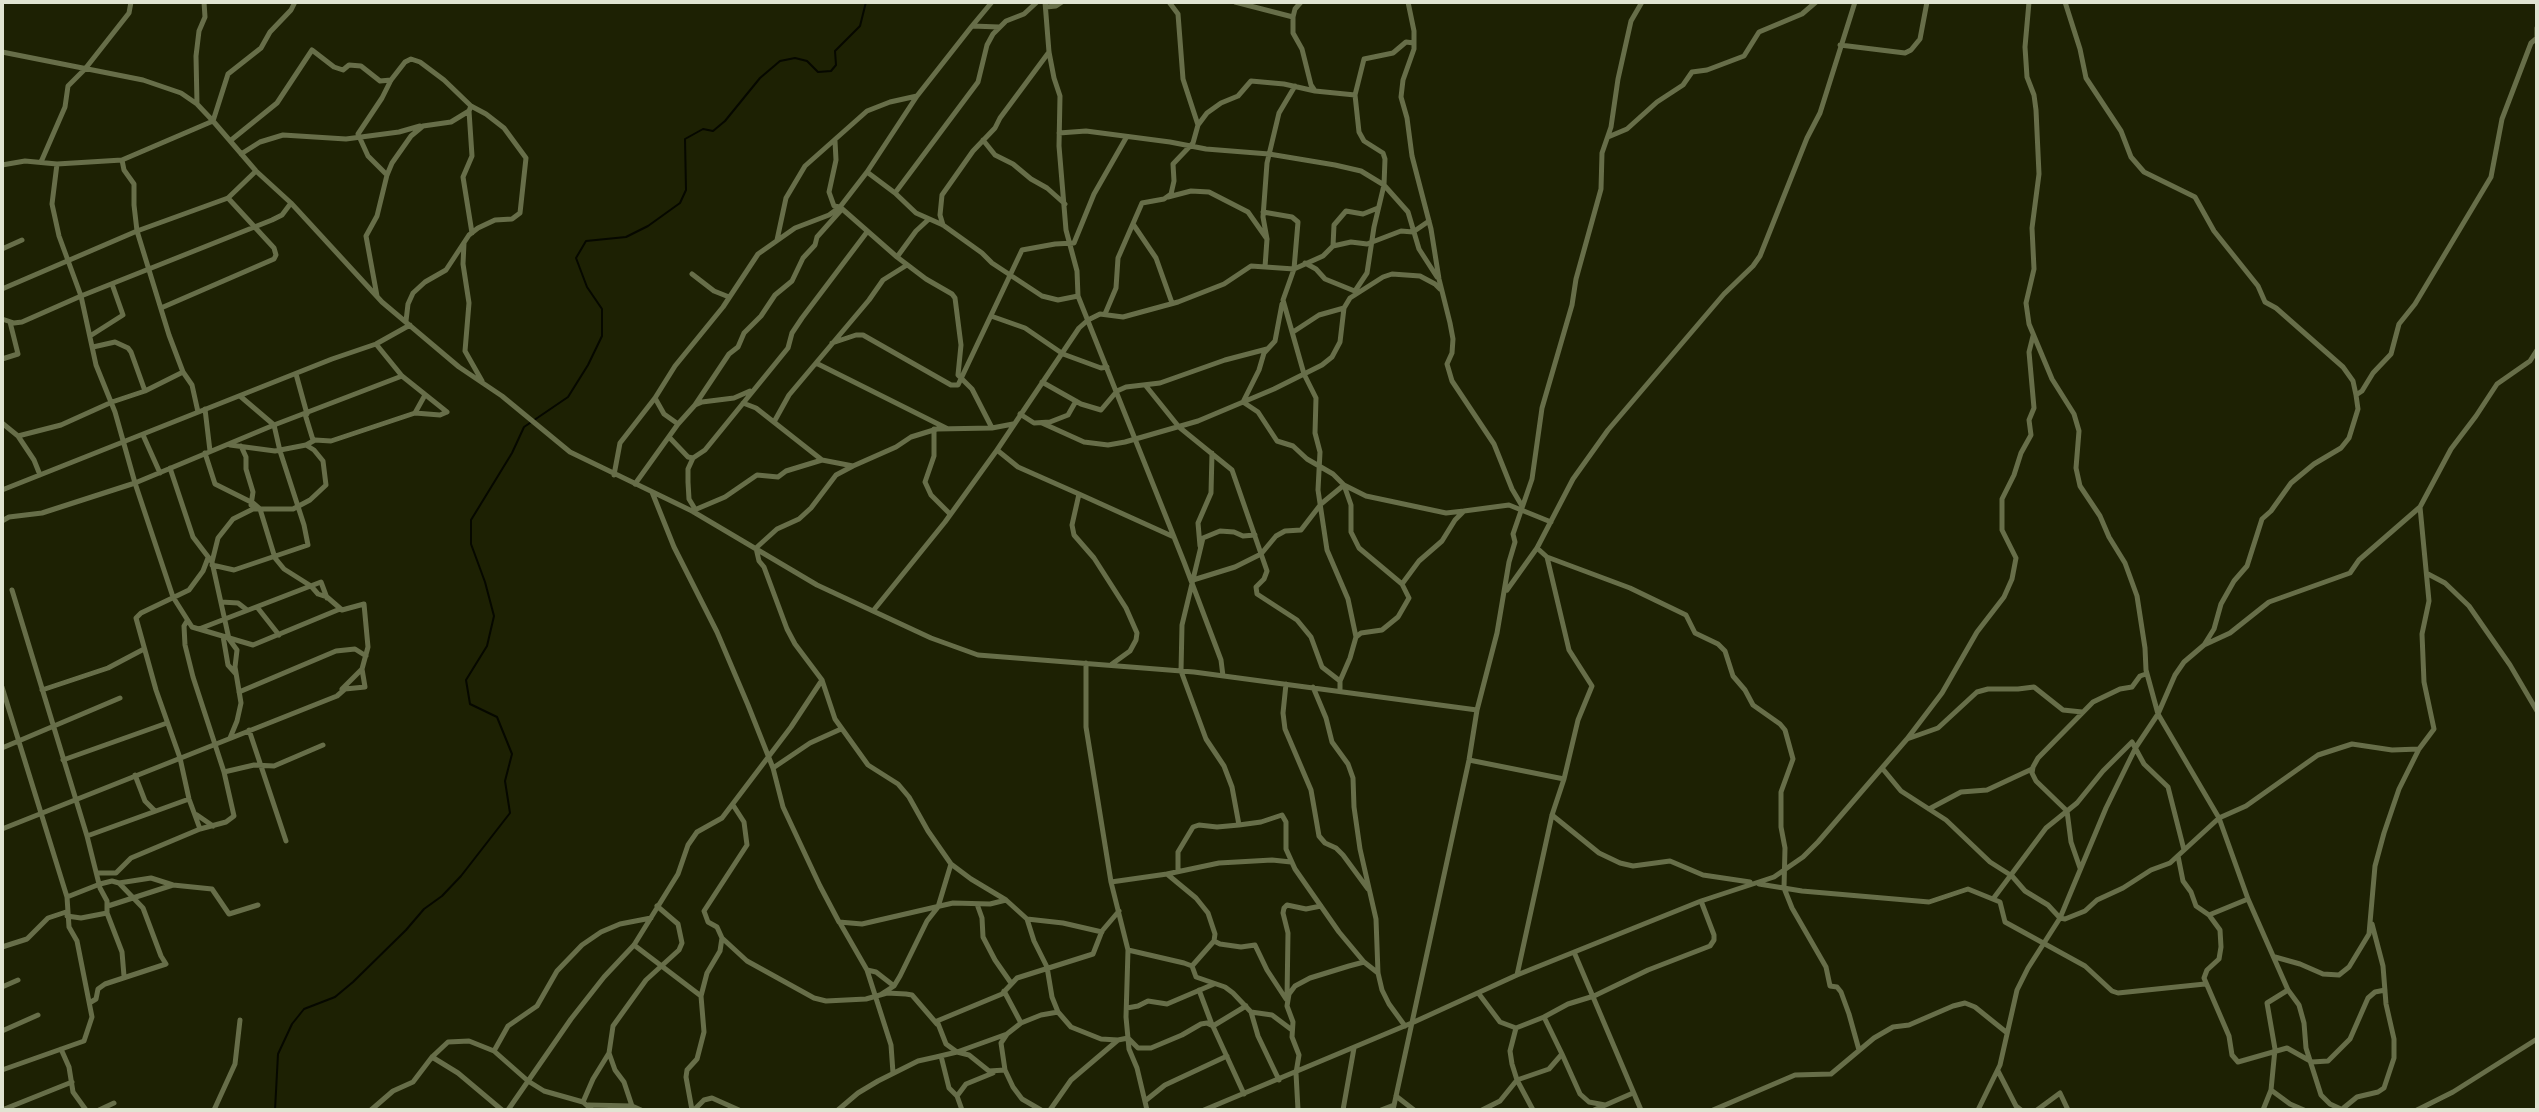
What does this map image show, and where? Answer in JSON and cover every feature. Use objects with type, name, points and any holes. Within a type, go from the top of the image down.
[{"type":"street","points":[[41,162],[65,107],[68,86],[85,69],[129,13],[131,2]]},
{"type":"street","points":[[197,104],[196,56],[199,31],[205,17],[205,2]]},
{"type":"street","points":[[2,165],[25,161],[57,164],[122,160],[213,121],[228,74],[261,48],[276,23],[291,10],[295,2]]},
{"type":"street","points":[[635,484],[747,330],[775,295],[792,281],[803,258],[815,245],[817,237],[867,172],[917,96],[992,2]]},
{"type":"street","points":[[895,193],[978,82],[986,45],[999,27],[1024,15],[1037,2]]},
{"type":"street","points":[[1062,2],[1056,6],[1046,5],[1049,52],[1060,96],[1059,133],[1068,244],[1077,271],[1078,296],[1192,583],[1220,660],[1223,676]]},
{"type":"street","points":[[1168,198],[1174,181],[1173,164],[1191,145],[1198,125],[1183,79],[1178,14],[1169,2]]},
{"type":"street","points":[[1235,2],[1293,17]]},
{"type":"street","points":[[1301,2],[1293,17],[1293,33],[1303,49],[1308,79],[1315,91]]},
{"type":"street","points":[[1408,2],[1414,43],[1401,97],[1453,339],[1452,353],[1447,364],[1452,381],[1494,444],[1521,508]]},
{"type":"street","points":[[1381,1110],[1394,1108],[1469,760],[1477,710],[1493,655],[1509,562],[1516,542],[1513,534],[1532,479],[1542,408],[1572,305],[1576,279],[1601,189],[1602,153],[1608,137],[1631,21],[1642,2]]},
{"type":"street","points":[[1608,137],[1627,129],[1646,111],[1683,85],[1692,72],[1707,70],[1744,55],[1759,32],[1795,18],[1816,2]]},
{"type":"street","points":[[1505,591],[1537,548],[1573,479],[1608,430],[1724,294],[1760,256],[1807,138],[1820,114],[1855,2]]},
{"type":"street","points":[[1840,45],[1905,53],[1920,39],[1927,2]]},
{"type":"street","points":[[2029,2],[2025,47],[2027,77],[2034,95],[2039,152],[2039,180],[2032,228],[2034,269],[2026,303],[2032,337],[2052,379],[2074,414],[2079,441],[2076,468],[2080,486],[2100,516],[2125,563],[2137,596],[2146,674],[2158,714],[2219,818],[2248,900],[2288,990],[2302,1013],[2306,1048],[2322,1095],[2330,1104],[2342,1110],[2357,1097],[2378,1092],[2387,1084],[2394,1058],[2394,1039],[2387,1015],[2383,966],[2371,921],[2370,897],[2375,866],[2399,789],[2419,749],[2434,729],[2424,682],[2422,634],[2430,601],[2420,507]]},
{"type":"street","points":[[1978,1110],[2004,1054],[2006,1032],[2017,990],[2060,918],[2106,808],[2136,747],[2158,714],[2175,674],[2204,645],[2214,629],[2221,604],[2247,566],[2262,519],[2291,483],[2345,444],[2358,409],[2353,381],[2343,367],[2276,308],[2265,302],[2258,286],[2214,231],[2195,197],[2145,173],[2131,157],[2121,131],[2086,78],[2065,2]]},
{"type":"street","points":[[971,27],[999,27]]},
{"type":"street","points":[[2356,396],[2391,355],[2399,324],[2415,303],[2491,177],[2505,110],[2531,43],[2537,38],[2537,28]]},
{"type":"street","points":[[1020,414],[1084,442],[1096,445],[1116,444],[1179,427],[1242,402],[1321,365],[1340,342],[1344,307],[1367,274],[1384,185],[1383,153],[1364,141],[1359,132],[1354,95],[1364,59],[1393,52],[1406,41],[1414,43]]},
{"type":"street","points":[[230,141],[277,103],[313,50],[334,67],[343,70],[349,65],[361,66],[380,80],[391,80]]},
{"type":"street","points":[[2,52],[166,86],[197,104],[241,155],[291,203],[377,296],[459,367],[570,452],[693,510],[817,584],[931,638],[978,655],[1181,671],[1477,710]]},
{"type":"street","points":[[943,225],[940,215],[942,195],[995,128],[1049,52]]},
{"type":"street","points":[[357,137],[391,80],[405,62],[415,60],[444,80],[470,108],[486,114],[503,128],[526,158],[520,213],[512,219],[495,220],[464,240],[446,270],[425,282],[413,293],[408,304],[408,323]]},
{"type":"street","points":[[1198,125],[1213,108],[1234,99],[1251,81],[1354,95]]},
{"type":"street","points":[[1265,267],[1267,239],[1263,212],[1269,154],[1283,105],[1295,86]]},
{"type":"street","points":[[777,240],[786,198],[801,170],[867,111],[917,96]]},
{"type":"street","points":[[241,155],[260,142],[283,135],[339,140],[392,133],[451,122],[470,108]]},
{"type":"street","points":[[470,108],[472,156],[463,177],[472,233]]},
{"type":"street","points":[[377,296],[366,236],[377,216],[387,175],[404,145],[423,126]]},
{"type":"street","points":[[1059,133],[1086,131],[1206,149],[1269,154],[1349,168],[1384,185],[1408,212],[1425,261],[1439,279]]},
{"type":"street","points":[[357,137],[368,156],[387,175]]},
{"type":"street","points":[[832,343],[863,335],[951,386],[958,385],[1022,250],[1074,242],[1094,194],[1126,138]]},
{"type":"street","points":[[835,140],[836,160],[829,192],[834,206],[841,208],[907,265],[956,298],[961,345],[958,375],[972,389],[992,428]]},
{"type":"street","points":[[983,140],[995,155],[1013,163],[1065,204]]},
{"type":"street","points":[[2,829],[337,696],[345,689],[365,687],[362,669],[368,647],[364,604],[346,611],[340,609],[311,586],[290,575],[275,558],[260,509],[215,484],[207,452],[202,411],[183,372],[161,308],[137,231],[134,184],[124,170],[122,160]]},
{"type":"street","points":[[57,164],[52,204],[67,261],[81,296],[96,365],[111,402],[173,597],[187,621],[197,629],[253,645],[340,609]]},
{"type":"street","points":[[2,289],[137,231],[228,198],[256,171]]},
{"type":"street","points":[[867,172],[916,213],[943,225],[1049,299],[1078,296]]},
{"type":"street","points":[[1105,313],[1116,288],[1118,258],[1142,204],[1191,191],[1209,192],[1248,212],[1267,239]]},
{"type":"street","points":[[161,308],[274,259],[274,248],[228,198]]},
{"type":"street","points":[[2,319],[22,322],[278,217],[291,203]]},
{"type":"street","points":[[614,475],[620,443],[758,254],[795,228],[841,208]]},
{"type":"street","points":[[1333,246],[1334,225],[1346,211],[1363,214],[1378,208]]},
{"type":"street","points":[[1242,402],[1267,349],[1278,333],[1283,300],[1294,269],[1298,241],[1297,219],[1263,212]]},
{"type":"street","points":[[897,257],[916,231],[929,219]]},
{"type":"street","points":[[873,611],[950,514],[997,450],[1079,328],[1088,320],[1105,313],[1123,317],[1172,303],[1224,284],[1251,266],[1294,269],[1323,256],[1333,246],[1351,242],[1373,242],[1401,231],[1413,232],[1429,221]]},
{"type":"street","points":[[1133,224],[1156,258],[1172,303]]},
{"type":"street","points":[[693,510],[689,499],[688,469],[693,458],[705,450],[788,348],[792,332],[867,232]]},
{"type":"street","points":[[2,249],[22,240]]},
{"type":"street","points":[[464,240],[463,264],[470,303],[465,351],[484,384]]},
{"type":"street","points":[[1306,263],[1325,279],[1356,291],[1383,277],[1406,274],[1428,280],[1442,291]]},
{"type":"street","points":[[774,422],[789,395],[883,280],[907,265]]},
{"type":"street","points":[[692,274],[714,291],[729,297]]},
{"type":"street","points":[[90,336],[124,315],[112,284]]},
{"type":"street","points":[[1283,300],[1304,374],[1317,403],[1315,433],[1320,452],[1318,490],[1327,550],[1349,599],[1356,637],[1340,681],[1340,691]]},
{"type":"street","points":[[1293,332],[1319,315],[1344,307]]},
{"type":"street","points":[[991,316],[1025,328],[1063,354],[1101,368],[1107,367]]},
{"type":"street","points":[[2,359],[18,354],[10,321]]},
{"type":"street","points":[[2,490],[376,344],[408,323]]},
{"type":"street","points":[[1204,1110],[1354,1048],[1517,975],[1701,901],[1784,871],[1818,842],[1907,739],[1942,693],[1977,632],[2004,597],[2012,579],[2016,558],[2002,530],[2002,499],[2031,435],[2029,420],[2034,408],[2029,352],[2032,337]]},
{"type":"street","points":[[93,347],[115,342],[128,348],[145,391]]},
{"type":"street","points":[[230,445],[280,451],[306,445],[313,440],[331,441],[415,413],[440,415],[447,412],[402,376],[376,344]]},
{"type":"street","points":[[1042,382],[1076,401],[1101,410],[1117,391],[1132,386],[1160,383],[1267,349]]},
{"type":"street","points":[[2204,645],[2230,633],[2277,598],[2350,573],[2359,561],[2420,507],[2451,449],[2492,390],[2501,380],[2530,361],[2537,350]]},
{"type":"street","points":[[816,363],[946,428]]},
{"type":"street","points":[[18,436],[61,425],[111,402],[145,391],[183,372]]},
{"type":"street","points":[[296,374],[313,440]]},
{"type":"street","points":[[2,521],[9,517],[42,513],[135,483],[274,425],[402,376]]},
{"type":"street","points":[[1146,386],[1179,427],[1233,472],[1267,571],[1256,587],[1257,594],[1297,620],[1311,637],[1322,667],[1340,681]]},
{"type":"street","points":[[695,405],[734,398],[753,390]]},
{"type":"street","points":[[415,413],[425,395]]},
{"type":"street","points":[[211,562],[234,570],[308,545],[274,425],[240,396]]},
{"type":"street","points":[[655,398],[664,414],[678,424]]},
{"type":"street","points":[[1042,423],[1059,420],[1068,415],[1076,401]]},
{"type":"street","points":[[743,402],[757,408],[822,460],[853,466]]},
{"type":"street","points":[[1242,402],[1258,412],[1277,441],[1293,446],[1344,485],[1376,498],[1446,513],[1509,505],[1551,522]]},
{"type":"street","points":[[2,422],[18,436],[34,460],[40,475]]},
{"type":"street","points":[[756,548],[777,529],[799,519],[811,508],[836,475],[896,447],[911,437],[934,429],[992,428],[1013,424]]},
{"type":"street","points":[[934,429],[934,456],[925,482],[931,495],[950,514]]},
{"type":"street","points":[[143,435],[160,472]]},
{"type":"street","points":[[669,437],[683,454],[693,458]]},
{"type":"street","points":[[247,511],[294,509],[310,500],[327,482],[323,461],[306,445]]},
{"type":"street","points":[[200,830],[136,618],[141,612],[189,590],[211,562],[219,536],[231,521],[247,511],[253,503],[246,457],[241,446]]},
{"type":"street","points":[[997,450],[1018,467],[1174,537]]},
{"type":"street","points":[[1200,546],[1198,523],[1211,492],[1212,453]]},
{"type":"street","points":[[693,510],[725,497],[752,477],[778,477],[786,471],[822,460]]},
{"type":"street","points":[[170,468],[193,537],[211,562],[225,618],[228,667],[236,674]]},
{"type":"street","points":[[1192,583],[1261,554],[1276,536],[1285,531],[1303,528],[1321,503],[1344,485]]},
{"type":"street","points":[[1344,485],[1351,505],[1351,532],[1359,548],[1402,584],[1409,598],[1398,617],[1382,630],[1361,633],[1356,637]]},
{"type":"street","points":[[652,492],[674,547],[717,632],[773,768],[785,811],[820,886],[867,970],[891,1045],[893,1073]]},
{"type":"street","points":[[1079,494],[1072,525],[1074,535],[1094,558],[1126,608],[1137,633],[1130,652],[1111,665]]},
{"type":"street","points":[[1402,584],[1419,561],[1442,541],[1464,511]]},
{"type":"street","points":[[1239,825],[1232,787],[1224,766],[1206,739],[1181,671],[1182,625],[1203,538],[1220,531],[1243,536],[1255,535]]},
{"type":"street","points":[[756,548],[790,636],[822,680],[841,729],[868,765],[898,784],[909,797],[951,864],[971,880],[1006,900],[1027,919],[1047,967],[1052,997],[1058,1012],[1071,1027],[1101,1040],[1128,1038],[1142,1049],[1182,1035],[1201,1024],[1213,1026]]},
{"type":"street","points":[[1537,548],[1547,557],[1630,588],[1686,615],[1695,633],[1721,646],[1733,676],[1753,705],[1780,724],[1789,739],[1793,758],[1781,792],[1784,888],[1792,908],[1826,967],[1830,986],[1841,992],[1859,1050]]},
{"type":"street","points":[[1517,975],[1552,815],[1578,720],[1592,686],[1569,650],[1547,557]]},
{"type":"street","points":[[2428,575],[2445,583],[2469,607],[2510,665],[2537,711]]},
{"type":"street","points":[[197,629],[322,583],[327,598]]},
{"type":"street","points":[[12,590],[88,836],[108,906],[107,914],[122,951],[124,976]]},
{"type":"street","points":[[221,602],[238,603],[247,610]]},
{"type":"street","points":[[257,607],[279,635]]},
{"type":"street","points":[[97,873],[116,873],[127,860],[213,825],[230,821],[234,816],[224,772],[185,645],[184,626],[187,621]]},
{"type":"street","points":[[226,638],[237,650],[236,674],[239,692],[239,712],[230,738]]},
{"type":"street","points":[[42,690],[108,668],[122,658],[144,649]]},
{"type":"street","points":[[239,692],[336,651],[355,649],[366,656]]},
{"type":"street","points":[[1086,663],[1086,727],[1111,882],[1128,950],[1129,1049],[1137,1068],[1147,1110]]},
{"type":"street","points":[[337,696],[347,682],[362,669]]},
{"type":"street","points":[[1929,809],[1961,792],[1987,790],[2032,769],[2038,758],[2097,699],[2132,687],[2140,676],[2146,674]]},
{"type":"street","points":[[508,1110],[604,977],[635,945],[682,866],[688,845],[697,832],[722,818],[733,805],[822,680]]},
{"type":"street","points":[[1286,684],[1283,713],[1285,729],[1311,790],[1319,836],[1343,855],[1369,891]]},
{"type":"street","points":[[2,687],[67,897],[69,927],[77,942],[92,1019],[84,1041],[2,1070]]},
{"type":"street","points":[[1313,687],[1332,742],[1348,764],[1353,778],[1354,807],[1376,919],[1378,973],[1389,1004],[1405,1026]]},
{"type":"street","points":[[1907,739],[1938,728],[1978,692],[1988,688],[2018,690],[2034,687],[2063,710],[2082,712]]},
{"type":"street","points":[[2,748],[120,698]]},
{"type":"street","points":[[2,712],[9,710]]},
{"type":"street","points":[[63,760],[167,723]]},
{"type":"street","points":[[773,768],[810,743],[841,729]]},
{"type":"street","points":[[249,730],[286,841]]},
{"type":"street","points":[[1993,899],[2046,828],[2067,811],[2132,743],[2144,764],[2168,787],[2184,850]]},
{"type":"street","points":[[2060,918],[2076,916],[2097,900],[2123,888],[2151,870],[2170,863],[2219,818],[2246,806],[2318,755],[2352,744],[2392,750],[2419,749]]},
{"type":"street","points":[[224,772],[261,765],[274,766],[323,745]]},
{"type":"street","points":[[1469,760],[1564,779]]},
{"type":"street","points":[[1882,768],[1901,791],[1958,829],[1990,862],[2012,876],[2025,891],[2048,905],[2060,918]]},
{"type":"street","points":[[2032,769],[2036,781],[2067,811],[2071,842],[2080,868]]},
{"type":"street","points":[[135,775],[145,802],[155,811]]},
{"type":"street","points":[[88,836],[189,799]]},
{"type":"street","points":[[733,805],[744,822],[747,845],[704,911],[708,922],[717,927],[722,937],[747,961],[814,998],[826,1001],[887,993],[912,995],[937,1024],[946,1044],[957,1052],[969,1055],[993,1073]]},
{"type":"street","points":[[194,813],[213,825]]},
{"type":"street","points":[[1178,871],[1178,852],[1193,827],[1239,825],[1282,815],[1286,822],[1286,849],[1291,862],[1364,962],[1378,973]]},
{"type":"street","points":[[1552,815],[1599,853],[1633,866],[1667,861],[1703,875],[1784,888],[1929,902],[1968,889],[1993,899],[2001,906],[2005,922],[2085,966],[2109,989],[2118,993],[2205,984]]},
{"type":"street","points":[[2178,856],[2183,881],[2196,906],[2209,915],[2218,927],[2221,947],[2218,962],[2205,974],[2205,984],[2229,1036],[2234,1058],[2238,1062],[2287,1048],[2312,1062],[2328,1061],[2350,1039],[2368,998],[2385,990]]},
{"type":"street","points":[[1111,882],[1246,861],[1291,862]]},
{"type":"street","points":[[877,996],[894,986],[914,952],[927,921],[938,907],[951,864]]},
{"type":"street","points":[[1167,874],[1196,898],[1208,913],[1215,934],[1213,941],[1192,967]]},
{"type":"street","points":[[67,897],[112,881],[119,883],[151,878],[173,885],[212,889],[229,914],[258,905]]},
{"type":"street","points":[[90,1002],[96,999],[98,989],[103,985],[166,964],[160,956],[143,908],[119,883]]},
{"type":"street","points":[[108,906],[173,885]]},
{"type":"street","points":[[839,922],[862,924],[953,903],[977,904],[1006,900]]},
{"type":"street","points":[[2209,915],[2248,900]]},
{"type":"street","points":[[1479,994],[1500,1022],[1516,1028],[1544,1017],[1568,1004],[1594,996],[1648,970],[1710,946],[1714,935],[1701,901]]},
{"type":"street","points":[[977,904],[982,918],[983,937],[1011,982]]},
{"type":"street","points":[[1298,1110],[1296,1073],[1299,1055],[1292,1037],[1293,1022],[1287,1001],[1288,933],[1283,913],[1287,905],[1306,909],[1321,906]]},
{"type":"street","points":[[588,1106],[593,1079],[609,1053],[613,1026],[646,980],[679,950],[682,934],[673,918],[657,906]]},
{"type":"street","points":[[937,1024],[939,1019],[1004,991],[1017,978],[1093,954],[1102,932],[1119,911]]},
{"type":"street","points":[[2,947],[27,939],[48,918],[67,914],[81,918],[107,914]]},
{"type":"street","points":[[494,1051],[508,1026],[537,1006],[557,971],[582,945],[620,923],[651,918]]},
{"type":"street","points":[[1027,919],[1102,932]]},
{"type":"street","points":[[2275,957],[2323,974],[2343,973],[2363,945],[2371,921]]},
{"type":"street","points":[[722,937],[720,951],[707,973],[701,996],[704,1032],[697,1059],[689,1066],[686,1077],[693,1110],[712,1098],[738,1110]]},
{"type":"street","points":[[1213,941],[1241,947],[1255,945],[1287,1001]]},
{"type":"street","points":[[635,945],[701,996]]},
{"type":"street","points":[[1128,950],[1171,959],[1192,967],[1196,977],[1225,987],[1251,1012],[1258,1036],[1279,1080]]},
{"type":"street","points":[[1574,953],[1641,1110]]},
{"type":"street","points":[[1287,1001],[1294,986],[1310,978],[1364,962]]},
{"type":"street","points":[[867,970],[876,972],[894,986]]},
{"type":"street","points":[[2,987],[18,980]]},
{"type":"street","points":[[1127,1008],[1148,1001],[1167,1004],[1214,984]]},
{"type":"street","points":[[1199,990],[1244,1094]]},
{"type":"street","points":[[2263,1110],[2271,1090],[2276,1049],[2267,1003],[2288,990]]},
{"type":"street","points":[[1004,991],[1021,1023]]},
{"type":"street","points":[[1713,1110],[1795,1075],[1831,1074],[1859,1050],[1893,1027],[1909,1025],[1952,1006],[1965,1003],[1984,1012],[2006,1032]]},
{"type":"street","points":[[1213,1026],[1246,1006]]},
{"type":"street","points":[[838,1110],[858,1093],[918,1061],[957,1052],[1007,1034],[1021,1023],[1041,1015],[1058,1012]]},
{"type":"street","points":[[1251,1012],[1272,1015],[1292,1030]]},
{"type":"street","points":[[2,1031],[38,1015]]},
{"type":"street","points":[[1544,1017],[1580,1094],[1589,1102],[1605,1105]]},
{"type":"street","points":[[214,1110],[235,1064],[240,1020]]},
{"type":"street","points":[[1516,1028],[1510,1051],[1517,1080],[1533,1110]]},
{"type":"street","points":[[1007,1034],[1000,1050],[1005,1070],[1022,1099],[1041,1110]]},
{"type":"street","points":[[2417,1110],[2453,1092],[2537,1039]]},
{"type":"street","points":[[1050,1110],[1071,1080],[1118,1040]]},
{"type":"street","points":[[371,1110],[393,1091],[413,1082],[432,1057],[448,1042],[469,1041],[494,1051],[528,1081],[544,1091],[588,1106],[632,1106],[641,1110]]},
{"type":"street","points":[[1342,1110],[1354,1048]]},
{"type":"street","points":[[61,1049],[69,1067],[73,1092],[86,1110]]},
{"type":"street","points":[[609,1053],[615,1070],[624,1082],[632,1106]]},
{"type":"street","points":[[1482,1110],[1500,1101],[1517,1080],[1549,1069],[1562,1055]]},
{"type":"street","points":[[941,1056],[949,1088],[957,1096],[962,1110]]},
{"type":"street","points":[[1145,1101],[1165,1085],[1227,1056]]},
{"type":"street","points":[[432,1057],[458,1073],[502,1110]]},
{"type":"street","points":[[957,1096],[966,1084],[1005,1070]]},
{"type":"street","points":[[1998,1070],[2016,1106],[2021,1110]]},
{"type":"street","points":[[2,1110],[72,1082]]},
{"type":"street","points":[[2271,1090],[2290,1104],[2304,1110]]},
{"type":"street","points":[[1594,1110],[1633,1093]]},
{"type":"street","points":[[2037,1110],[2060,1093],[2068,1110]]},
{"type":"street","points":[[1396,1096],[1415,1110]]},
{"type":"street","points":[[99,1110],[114,1103]]},
{"type":"street","points":[[2324,1110],[2330,1104]]},
{"type":"waterway","points":[[275,1110],[278,1054],[292,1024],[304,1009],[335,997],[353,982],[424,909],[442,896],[510,813],[505,781],[512,754],[497,717],[470,704],[466,680],[487,646],[494,616],[471,544],[471,520],[512,453],[524,427],[568,397],[602,336],[602,309],[587,287],[576,258],[586,241],[626,237],[648,226],[680,203],[686,190],[685,139],[703,129],[713,131],[725,121],[760,78],[780,61],[795,58],[807,61],[818,72],[831,71],[836,65],[835,51],[860,26],[866,2]]}]
